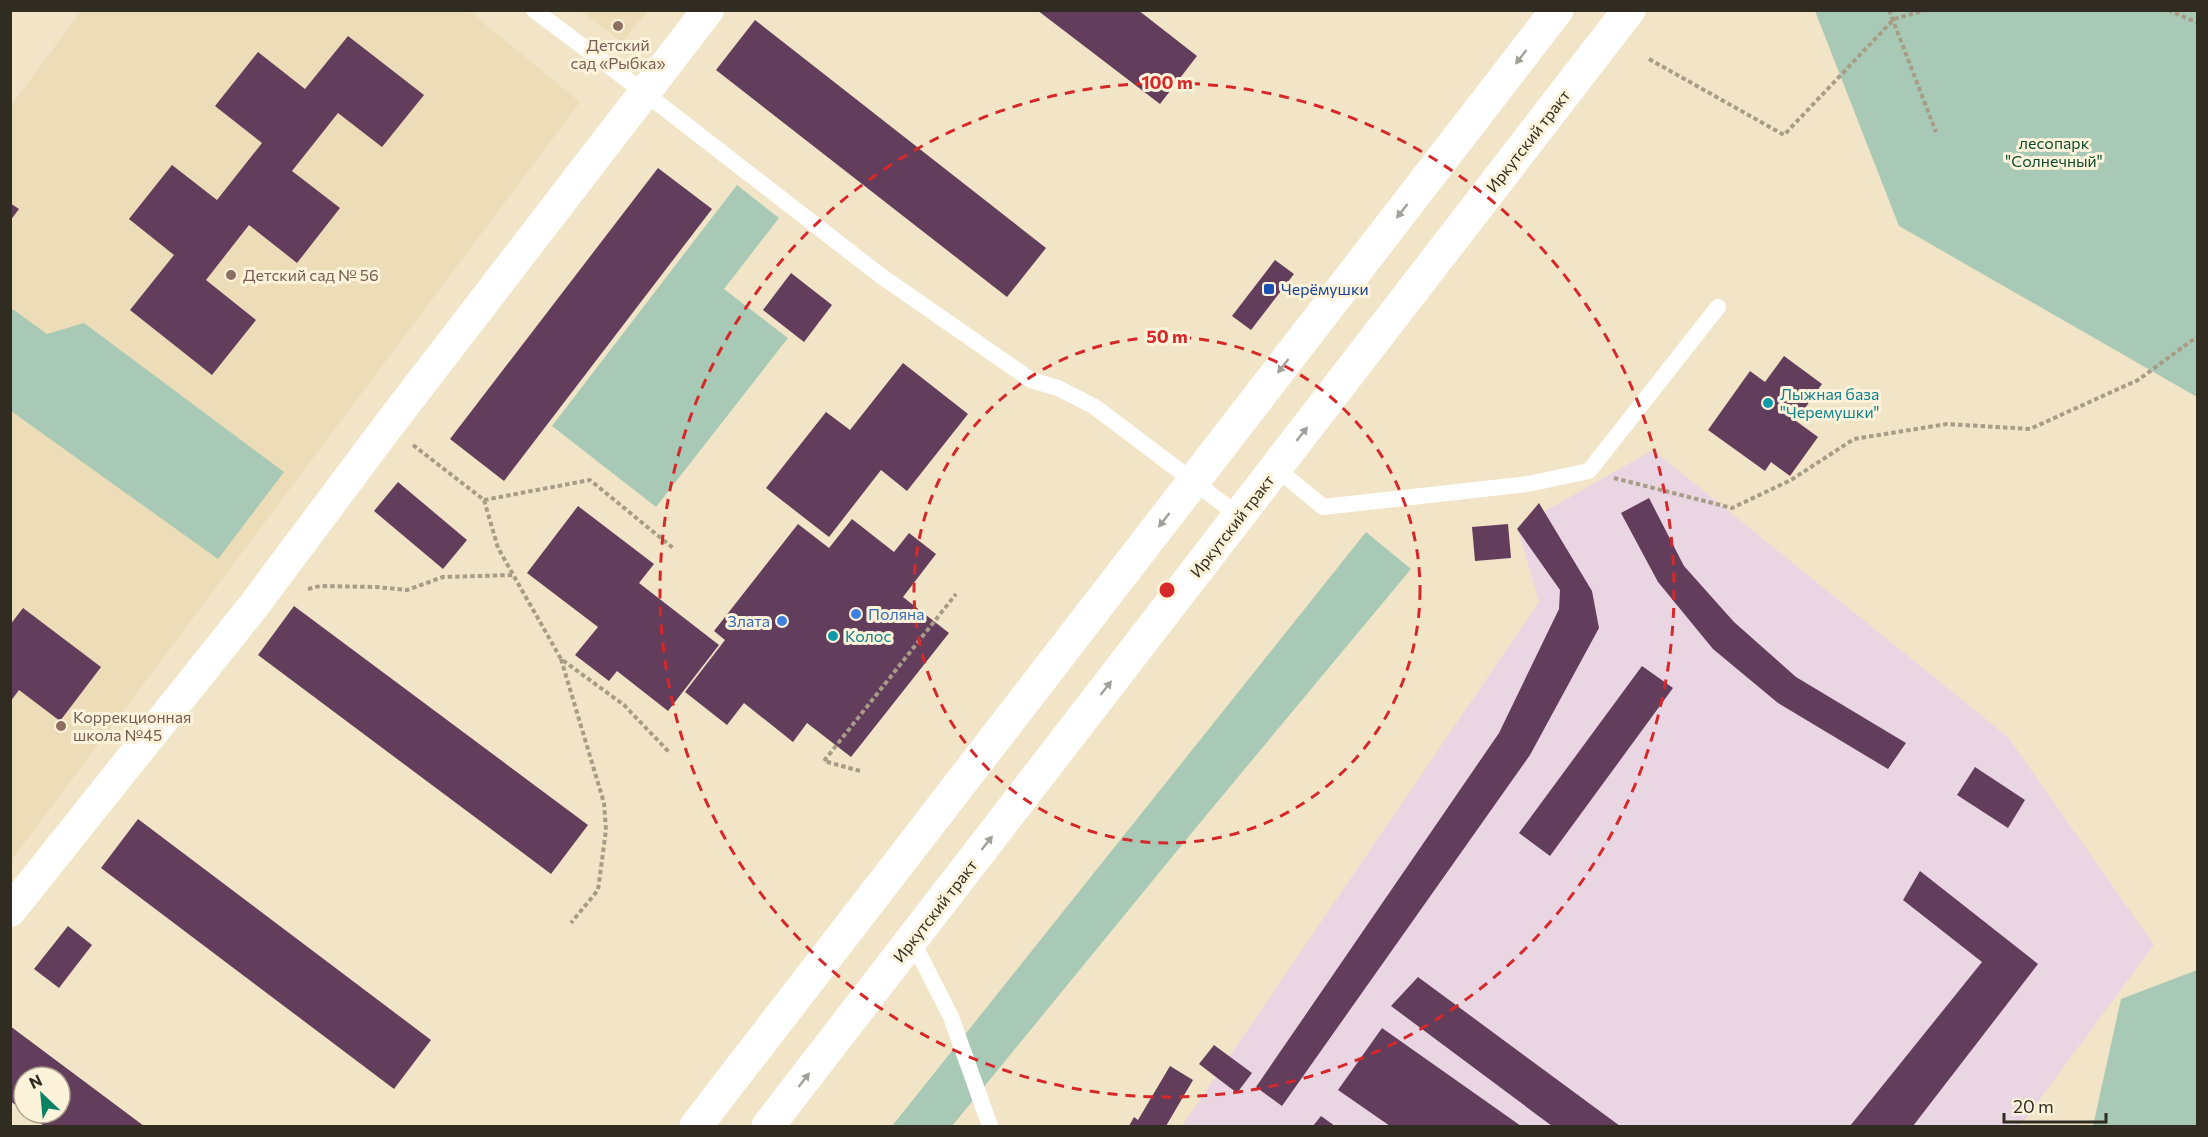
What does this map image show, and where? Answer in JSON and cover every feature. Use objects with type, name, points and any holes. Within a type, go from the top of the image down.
[{"type":"main road","points":[[696,1126],[1557,10]]},
{"type":"main road","name":"Иркутский тракт","points":[[768,1126],[1629,10]]},
{"type":"street","points":[[10,911],[255,604],[388,426],[708,10]]},
{"type":"lane","points":[[534,10],[881,276],[1031,380],[1058,388],[1095,407],[1239,516]]},
{"type":"lane","points":[[1276,468],[1323,507],[1528,484],[1589,471],[1718,307]]},
{"type":"lane","points":[[912,940],[951,1017],[990,1126]]},
{"type":"path","points":[[1889,10],[1935,132]]},
{"type":"path","points":[[1649,59],[1784,135],[1894,19],[1926,10]]},
{"type":"path","points":[[2168,10],[2198,24]]},
{"type":"path","points":[[1589,471],[1732,508],[1791,480],[1854,439],[1947,424],[2030,429],[2138,380],[2198,336]]},
{"type":"path","points":[[388,426],[484,501],[498,548],[561,659],[604,803],[606,830],[598,890],[571,922]]},
{"type":"path","points":[[484,501],[590,480],[673,548]]},
{"type":"path","points":[[255,604],[320,586],[406,590],[443,577],[514,575]]},
{"type":"path","points":[[860,771],[824,761],[956,594]]},
{"type":"path","points":[[561,659],[624,705],[669,752]]},
{"type":"shaded area","name":"Детский сад № 56","points":[[82,10],[469,11],[580,102],[11,861],[10,107]]},
{"type":"shaded area","name":"Детский сад «Рыбка»","points":[[581,11],[648,11],[622,42]]},
{"type":"shaded area","points":[[1653,450],[2008,737],[2154,945],[2020,1126],[1182,1126],[1539,602],[1517,527]]},
{"type":"green space","name":"лесопарк \"Солнечный\"","points":[[1815,11],[2197,11],[2197,397],[1899,226]]},
{"type":"green space","points":[[737,185],[779,218],[724,289],[788,338],[656,507],[552,426]]},
{"type":"green space","points":[[11,308],[47,334],[84,323],[284,472],[218,559],[11,411]]},
{"type":"green space","points":[[1366,532],[1411,569],[952,1126],[892,1126]]},
{"type":"green space","points":[[2197,970],[2197,1126],[2093,1126],[2121,999]]},
{"type":"building","points":[[1037,10],[1138,10],[1197,56],[1160,104]]},
{"type":"building","points":[[755,20],[1046,248],[1007,297],[716,70]]},
{"type":"building","points":[[348,36],[424,95],[382,147],[338,113],[292,171],[340,208],[297,263],[249,225],[206,280],[256,320],[212,375],[130,310],[174,255],[129,219],[172,165],[217,200],[262,143],[215,106],[258,52],[305,89]]},
{"type":"building","points":[[658,168],[712,209],[504,481],[450,439]]},
{"type":"building","points":[[10,203],[19,209],[10,221]]},
{"type":"building","points":[[1275,260],[1294,274],[1251,330],[1232,316]]},
{"type":"building","points":[[791,273],[832,305],[804,342],[763,310]]},
{"type":"building","name":"Лыжная база \"Черемушки\"","points":[[1784,356],[1822,384],[1796,421],[1818,437],[1790,476],[1771,462],[1765,471],[1708,430],[1750,371],[1765,382]]},
{"type":"building","points":[[903,363],[968,414],[907,491],[881,470],[829,537],[766,488],[826,412],[850,430]]},
{"type":"building","points":[[398,482],[467,540],[443,569],[374,511]]},
{"type":"building","points":[[1649,498],[1684,566],[1734,622],[1796,677],[1906,743],[1888,769],[1778,703],[1713,649],[1658,582],[1621,513]]},
{"type":"building","points":[[1539,503],[1592,591],[1599,628],[1530,755],[1282,1106],[1256,1087],[1499,733],[1559,609],[1560,590],[1517,529]]},
{"type":"building","points":[[578,506],[654,564],[639,583],[719,645],[668,711],[617,671],[609,681],[575,655],[598,627],[527,573]]},
{"type":"building","name":"Колос","points":[[852,519],[894,552],[909,533],[936,554],[903,597],[949,633],[851,757],[807,723],[793,742],[744,703],[727,725],[685,692],[725,640],[714,631],[798,524],[829,548]]},
{"type":"building","points":[[1508,524],[1511,558],[1475,561],[1472,527]]},
{"type":"building","points":[[294,606],[588,825],[551,874],[258,655]]},
{"type":"building","points":[[23,608],[101,667],[60,721],[19,690],[10,702],[10,625]]},
{"type":"building","points":[[1642,666],[1673,688],[1550,856],[1519,833]]},
{"type":"building","points":[[1975,767],[2025,800],[2008,828],[1957,795]]},
{"type":"building","points":[[138,819],[431,1040],[394,1089],[101,868]]},
{"type":"building","points":[[1920,871],[2038,964],[1913,1126],[1850,1126],[1982,962],[1903,900]]},
{"type":"building","points":[[68,926],[92,945],[59,988],[34,969]]},
{"type":"building","points":[[1418,977],[1620,1126],[1552,1126],[1391,1006]]},
{"type":"building","points":[[10,1026],[62,1065],[12,1065],[12,1102],[10,1101]]},
{"type":"building","points":[[1382,1028],[1521,1126],[1390,1126],[1338,1090]]},
{"type":"building","points":[[1214,1045],[1252,1073],[1237,1093],[1199,1064]]},
{"type":"building","points":[[1170,1066],[1193,1080],[1166,1126],[1129,1126],[1134,1117],[1138,1120]]},
{"type":"building","points":[[72,1072],[144,1126],[44,1126],[72,1125]]},
{"type":"building","points":[[1321,1116],[1335,1126],[1313,1126]]},
{"type":"place","name":"Детский сад «Рыбка»","points":[[618,26]]},
{"type":"place","name":"Детский сад № 56","points":[[231,275]]},
{"type":"place","name":"Черёмушки","points":[[1269,289]]},
{"type":"place","name":"Лыжная база \"Черемушки\"","points":[[1768,403]]},
{"type":"place","name":"Поляна","points":[[856,614]]},
{"type":"place","name":"Злата","points":[[782,621]]},
{"type":"place","name":"Колос","points":[[833,636]]},
{"type":"place","name":"Коррекционная школа №45","points":[[61,726]]}]
